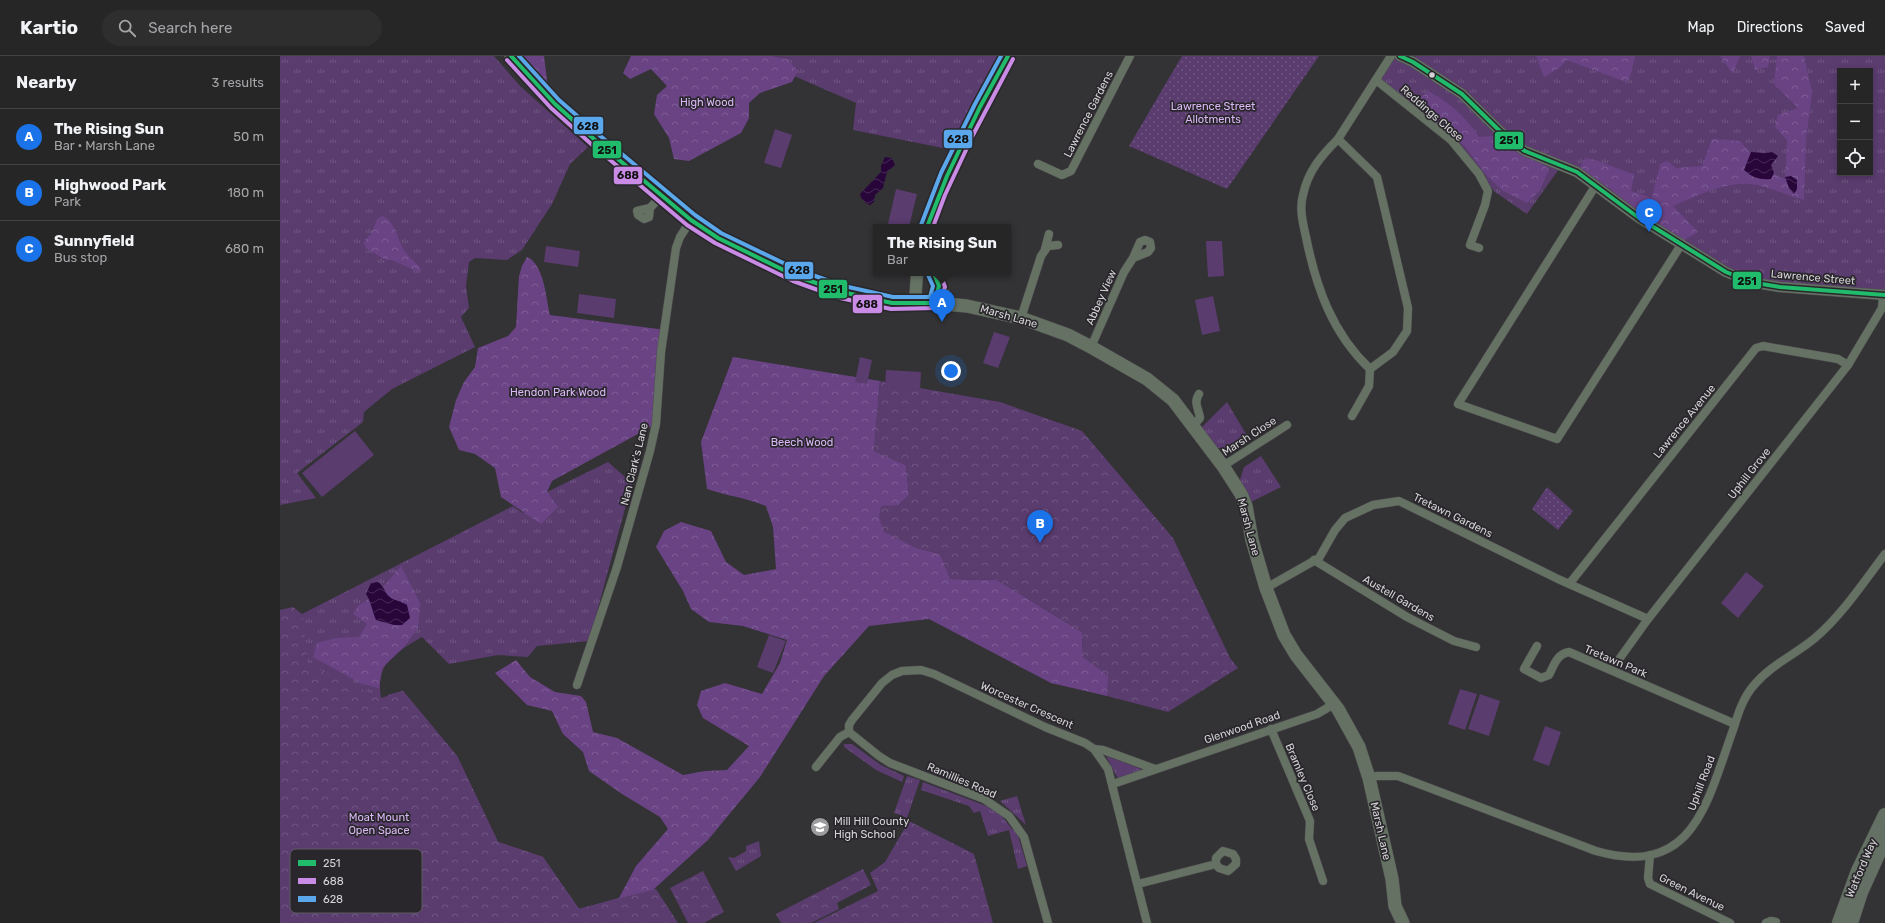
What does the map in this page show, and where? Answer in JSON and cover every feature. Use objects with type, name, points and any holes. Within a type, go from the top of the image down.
[{"type":"highway","name":"Watford Way","points":[[1839,923],[1858,871],[1885,815]]},
{"type":"highway","name":"Watford Way","points":[[1851,923],[1861,892],[1878,862],[1885,839]]},
{"type":"main road","name":"Marsh Lane","points":[[511,56],[555,104],[594,139],[691,220],[718,238],[796,276],[842,292],[881,302],[934,302],[984,308],[1021,318],[1068,335],[1091,347],[1164,391],[1223,466],[1241,494],[1246,506],[1252,540],[1266,588],[1284,635],[1296,655],[1334,704],[1359,747],[1369,778],[1392,879],[1395,906],[1400,922]]},
{"type":"main road","points":[[928,224],[947,176],[967,133],[992,83],[1008,56]]},
{"type":"main road","points":[[915,303],[918,276]]},
{"type":"main road","points":[[935,276],[948,304]]},
{"type":"main road","points":[[934,302],[939,286]]},
{"type":"street","name":"Lawrence Gardens","points":[[1038,164],[1062,175],[1070,171],[1130,56]]},
{"type":"street","points":[[1370,369],[1353,353],[1322,300],[1311,264],[1302,220],[1302,197],[1309,175],[1321,156],[1338,139],[1391,56]]},
{"type":"street","name":"Lawrence Street","points":[[1400,56],[1413,62],[1462,94],[1509,140],[1525,150],[1577,172],[1639,218],[1726,272],[1750,282],[1780,287],[1884,295]]},
{"type":"street","name":"Reddings Close","points":[[1376,80],[1451,140],[1479,174],[1488,191],[1485,205],[1470,245],[1478,248]]},
{"type":"street","points":[[1338,139],[1377,177],[1408,308],[1407,331],[1393,352],[1370,369]]},
{"type":"street","points":[[1596,185],[1458,404],[1557,439],[1682,245]]},
{"type":"street","points":[[650,208],[662,195]]},
{"type":"street","name":"Nan Clark's Lane","points":[[577,685],[617,567],[650,450],[656,424],[661,352],[676,248],[680,237],[691,220]]},
{"type":"street","points":[[1021,318],[1049,234]]},
{"type":"street","points":[[1044,249],[1052,244],[1058,245]]},
{"type":"street","name":"Abbey View","points":[[1091,347],[1124,272],[1133,258]]},
{"type":"street","name":"Uphill Grove","points":[[1620,658],[1648,619],[1848,365],[1882,308],[1884,295]]},
{"type":"street","name":"Lawrence Avenue","points":[[1570,583],[1756,348],[1763,346],[1838,359],[1848,365]]},
{"type":"street","points":[[1352,416],[1369,386],[1370,369]]},
{"type":"street","points":[[1193,426],[1200,418],[1196,404],[1196,399],[1199,394]]},
{"type":"street","name":"Marsh Close","points":[[1223,466],[1287,425]]},
{"type":"street","name":"Tretawn Gardens","points":[[1266,588],[1319,558],[1335,530],[1345,518],[1373,505],[1400,501],[1558,579],[1570,583],[1648,619]]},
{"type":"street","name":"Uphill Road","points":[[1369,778],[1387,776],[1404,778],[1596,851],[1618,857],[1632,858],[1650,855],[1668,848],[1684,838],[1698,822],[1710,795],[1745,697],[1755,683],[1769,671],[1814,639],[1833,621],[1885,554]]},
{"type":"street","name":"Austell Gardens","points":[[1314,560],[1407,616],[1454,641],[1476,647]]},
{"type":"street","name":"Tretawn Park","points":[[1537,646],[1524,669],[1541,678],[1549,675],[1558,658],[1563,653],[1569,652],[1735,724]]},
{"type":"street","name":"Worcester Crescent","points":[[816,767],[840,737],[848,732],[849,725],[852,720],[882,683],[892,675],[902,671],[920,670],[934,674],[1045,727],[1085,743],[1094,749],[1108,769],[1147,923]]},
{"type":"street","name":"Glenwood Road","points":[[1113,784],[1317,714],[1334,704]]},
{"type":"street","name":"Bramley Close","points":[[1271,729],[1310,821],[1309,839],[1323,881]]},
{"type":"street","name":"Ramillies Road","points":[[848,732],[890,763],[984,799],[1009,816],[1024,837],[1048,923]]},
{"type":"street","points":[[1094,749],[1103,750],[1155,769]]},
{"type":"street","name":"Green Avenue","points":[[1650,855],[1648,878],[1650,884],[1730,923]]},
{"type":"street","points":[[1138,884],[1216,864]]},
{"type":"street","points":[[1766,923],[1771,921],[1776,922]]},
{"type":"green space","points":[[280,56],[494,56],[520,86],[588,147],[570,164],[552,204],[522,250],[507,260],[475,258],[469,262],[466,286],[469,308],[461,317],[475,347],[392,389],[364,412],[363,422],[297,473],[316,498],[280,505]]},
{"type":"green space","points":[[510,56],[544,56],[548,88]]},
{"type":"green space","name":"High Wood","points":[[631,56],[772,56],[787,59],[798,71],[792,82],[760,93],[749,103],[749,118],[741,133],[689,161],[674,159],[669,138],[654,114],[657,95],[667,86],[651,69],[630,79],[623,73]]},
{"type":"green space","points":[[772,56],[1001,56],[963,125],[953,150],[853,130],[856,103],[794,76],[787,59]]},
{"type":"green space","name":"Lawrence Street Allotments","points":[[1182,56],[1319,56],[1227,189],[1129,146]]},
{"type":"green space","points":[[1396,56],[1414,61],[1415,56],[1885,56],[1885,295],[1750,282],[1561,166],[1527,214],[1495,192],[1450,139],[1381,80]]},
{"type":"green space","points":[[1536,56],[1635,56],[1630,77],[1626,82],[1567,60],[1559,68],[1544,77]]},
{"type":"green space","points":[[1720,56],[1740,56],[1733,74]]},
{"type":"green space","points":[[1751,56],[1770,56],[1768,67],[1755,70]]},
{"type":"green space","points":[[1777,56],[1804,56],[1812,93],[1806,140],[1804,200],[1750,184],[1730,185],[1711,190],[1673,206],[1698,232],[1682,241],[1646,218],[1608,187],[1580,168],[1585,158],[1634,174],[1631,191],[1652,198],[1660,164],[1667,161],[1676,168],[1702,166],[1712,139],[1740,141],[1765,170],[1785,179],[1787,140],[1775,127],[1778,115],[1798,108],[1774,84]]},
{"type":"green space","points":[[1428,91],[1443,100],[1456,111],[1479,137],[1493,136],[1511,150],[1537,160],[1549,169],[1540,190],[1527,203],[1503,191],[1487,176],[1467,149],[1420,99]]},
{"type":"green space","points":[[775,129],[792,135],[781,168],[764,163]]},
{"type":"green space","points":[[896,189],[917,194],[910,224],[888,224]]},
{"type":"green space","points":[[383,216],[394,227],[406,253],[421,269],[419,272],[392,260],[384,259],[366,248],[364,243],[365,240],[372,232],[378,218]]},
{"type":"green space","points":[[1206,241],[1222,241],[1224,276],[1208,277]]},
{"type":"green space","points":[[546,246],[580,251],[578,267],[544,262]]},
{"type":"green space","name":"Hendon Park Wood","points":[[527,257],[533,261],[541,274],[550,315],[666,330],[656,424],[552,481],[547,492],[558,507],[541,524],[501,497],[495,468],[475,454],[459,450],[449,427],[456,400],[464,382],[475,367],[478,348],[508,336],[516,327],[519,276]]},
{"type":"green space","points":[[579,294],[616,299],[614,318],[577,313]]},
{"type":"green space","points":[[1213,296],[1220,331],[1202,335],[1195,300]]},
{"type":"green space","points":[[994,332],[1010,337],[998,368],[983,363]]},
{"type":"green space","name":"Beech Wood","points":[[733,357],[880,381],[874,451],[906,465],[909,495],[899,505],[914,547],[940,554],[951,579],[997,580],[1082,632],[1083,657],[1109,676],[1107,696],[1051,683],[929,619],[869,626],[824,676],[760,777],[708,840],[654,889],[677,923],[354,923],[355,913],[422,913],[422,849],[365,849],[388,695],[403,691],[457,756],[498,842],[543,857],[579,909],[619,898],[636,866],[668,829],[660,817],[622,794],[589,771],[583,752],[563,734],[552,711],[527,705],[495,673],[516,660],[530,677],[555,692],[581,696],[586,702],[593,732],[617,738],[683,775],[705,771],[727,770],[749,746],[703,718],[697,705],[701,691],[725,683],[762,694],[780,663],[787,640],[743,626],[709,622],[691,609],[683,591],[656,547],[664,531],[681,522],[711,531],[726,562],[744,575],[776,569],[773,527],[766,506],[707,489],[701,442]]},
{"type":"green space","points":[[860,357],[872,360],[867,384],[855,382]]},
{"type":"green space","points":[[886,370],[921,372],[920,390],[885,387]]},
{"type":"green space","points":[[880,381],[1000,402],[1082,431],[1173,538],[1230,658],[1238,668],[1168,712],[1107,696],[1108,676],[1083,657],[1082,632],[997,580],[950,579],[940,554],[914,547],[884,532],[879,517],[881,506],[899,505],[909,495],[906,465],[874,451]]},
{"type":"green space","points":[[1227,402],[1249,439],[1233,449],[1216,448],[1201,428]]},
{"type":"green space","points":[[355,431],[374,455],[322,497],[302,473]]},
{"type":"green space","points":[[1261,456],[1281,487],[1249,503],[1239,483],[1244,467]]},
{"type":"green space","points":[[608,462],[632,483],[589,641],[537,646],[528,657],[498,655],[449,664],[422,637],[403,648],[389,660],[381,676],[381,698],[313,849],[290,849],[290,901],[280,923],[284,620],[302,614],[513,506],[523,513],[547,492]]},
{"type":"green space","points":[[1547,487],[1573,511],[1558,530],[1532,509]]},
{"type":"green space","points":[[401,566],[420,603],[418,628],[402,649],[382,668],[379,688],[362,684],[313,657],[317,643],[336,638],[359,637],[367,624],[353,614],[359,605],[379,592]]},
{"type":"green space","points":[[1746,572],[1764,586],[1738,618],[1721,603]]},
{"type":"green space","name":"Moat Mount Open Space","points":[[293,607],[302,614],[308,664],[381,698],[403,691],[457,756],[498,842],[543,857],[578,909],[656,889],[678,923],[280,923],[280,610]]},
{"type":"green space","points":[[769,635],[786,641],[773,673],[757,667]]},
{"type":"green space","points":[[1460,689],[1477,694],[1465,730],[1448,724]]},
{"type":"green space","points":[[1480,694],[1500,701],[1489,736],[1468,729]]},
{"type":"green space","points":[[1545,726],[1561,732],[1549,766],[1533,760]]},
{"type":"green space","points":[[844,744],[852,744],[881,765],[904,776],[902,782],[876,770],[844,747]]},
{"type":"green space","points":[[1106,756],[1142,770],[1120,778],[1117,777]]},
{"type":"green space","points":[[907,776],[920,780],[907,818],[894,813]]},
{"type":"green space","points":[[923,782],[997,810],[1012,829],[1016,829],[1027,866],[1018,869],[1009,830],[988,836],[980,811],[974,813],[969,806],[921,790]]},
{"type":"green space","points":[[1017,796],[1026,825],[1000,801]]},
{"type":"green space","points":[[909,821],[974,854],[993,923],[814,923],[878,891],[870,873],[885,862]]},
{"type":"green space","points":[[759,841],[761,856],[736,871],[728,857],[734,858],[746,851],[746,846]]},
{"type":"green space","name":"Mill Hill County High School","points":[[863,869],[871,885],[837,903],[839,909],[811,923],[781,923],[776,914]]},
{"type":"green space","points":[[703,871],[724,912],[704,923],[688,923],[670,888]]},
{"type":"water","points":[[1751,152],[1772,152],[1778,156],[1771,165],[1774,173],[1771,179],[1757,178],[1744,170]]},
{"type":"water","points":[[885,157],[892,158],[895,165],[887,172],[883,188],[875,195],[874,202],[870,205],[861,198],[860,194],[881,172],[881,166]]},
{"type":"water","points":[[1791,176],[1797,180],[1797,189],[1794,194],[1789,188],[1785,177]]},
{"type":"water","points":[[378,582],[391,598],[407,605],[410,618],[402,625],[394,625],[376,620],[366,594],[371,583]]},
{"type":"transit line","name":"251","points":[[511,56],[555,104],[594,139],[691,220],[718,238],[796,276],[842,292],[892,303],[934,303],[939,286],[935,276]]},
{"type":"transit line","name":"628","points":[[519,56],[559,100],[695,215],[721,233],[798,270],[844,286],[893,297],[930,297],[933,286],[928,276]]},
{"type":"transit line","name":"628","points":[[921,224],[941,173],[975,104],[1001,56]]},
{"type":"transit line","name":"251","points":[[928,224],[947,176],[980,107],[1008,56]]},
{"type":"transit line","name":"251","points":[[1400,56],[1413,62],[1462,94],[1509,140],[1525,151],[1577,172],[1639,218],[1726,272],[1750,282],[1780,287],[1885,295]]},
{"type":"transit line","name":"688","points":[[934,224],[945,195],[973,135],[1013,59]]},
{"type":"transit line","name":"688","points":[[507,60],[551,108],[590,143],[687,225],[715,243],[793,281],[840,298],[891,309],[937,308],[945,287],[941,276]]},
{"type":"place","name":"Sunnyfield","points":[[1649,232]]},
{"type":"place","name":"The Rising Sun","points":[[942,322]]},
{"type":"place","name":"Highwood Park","points":[[1040,543]]},
{"type":"place","name":"Mill Hill County High School","points":[[820,827]]}]
